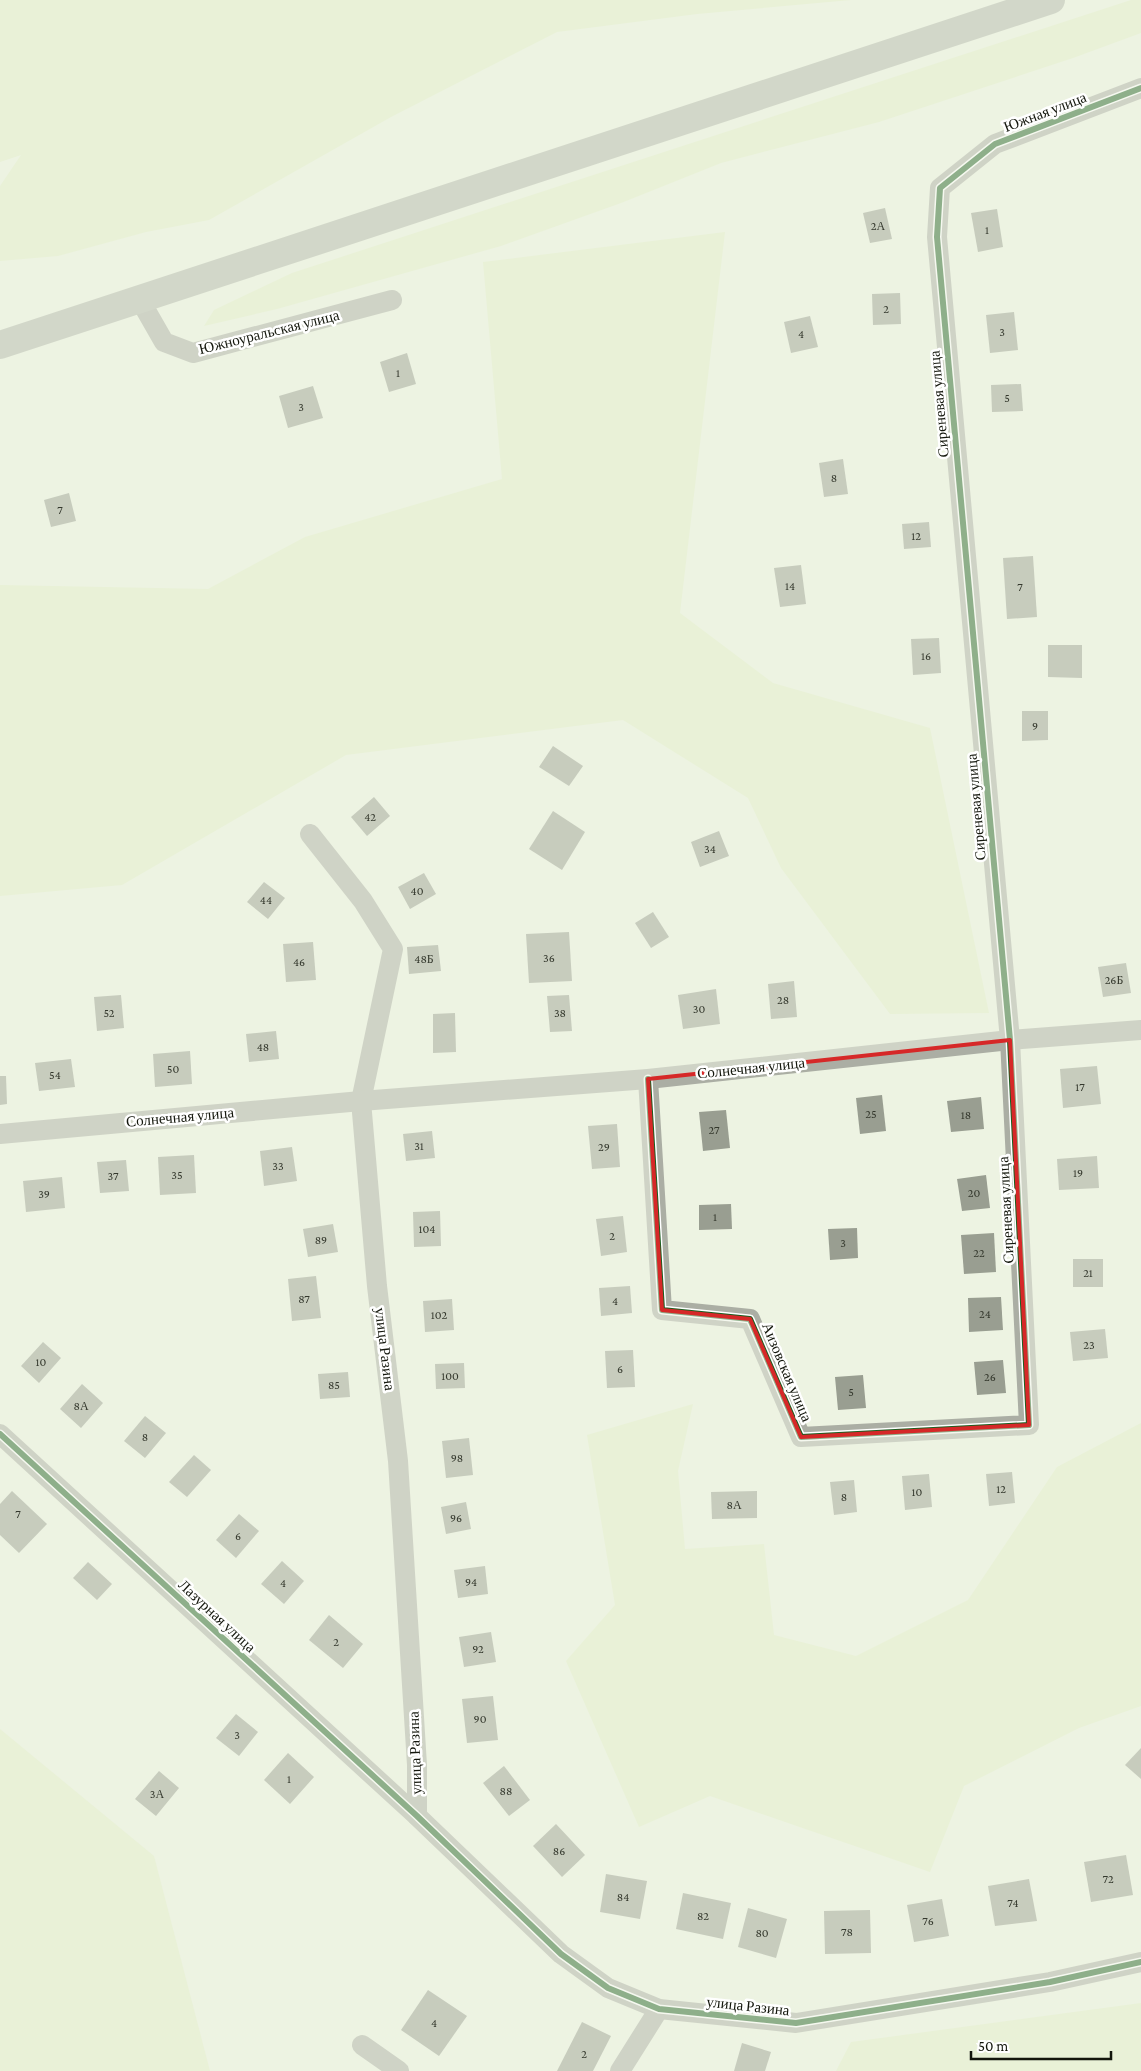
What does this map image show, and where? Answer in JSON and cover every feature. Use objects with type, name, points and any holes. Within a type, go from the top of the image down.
[{"type":"street","points":[[0,345],[1051,0]]},
{"type":"street","name":"Южная улица","points":[[940,188],[995,144],[1141,88]]},
{"type":"street","name":"Сиреневая улица","points":[[940,188],[936,237],[1010,1040],[1029,1425]]},
{"type":"street","name":"Южноуральская улица","points":[[140,300],[164,342],[193,353],[392,300]]},
{"type":"street","points":[[310,834],[363,901],[393,949],[361,1101]]},
{"type":"street","name":"Солнечная улица","points":[[0,1134],[361,1101],[648,1079],[1010,1040],[1141,1030]]},
{"type":"street","name":"Аизовская улица","points":[[648,1079],[662,1310],[750,1318],[801,1437],[1029,1425]]},
{"type":"street","name":"улица Разина","points":[[361,1101],[377,1286],[398,1461],[417,1765],[417,1816],[561,1954],[608,1988],[659,2009],[796,2023],[1050,1982],[1141,1962]]},
{"type":"street","name":"Лазурная улица","points":[[0,1434],[417,1816]]},
{"type":"street","points":[[620,2071],[659,2009]]},
{"type":"street","points":[[362,2046],[399,2071]]},
{"type":"highlighted area","points":[[1010,1040],[1029,1425],[801,1437],[750,1319],[662,1310],[648,1079]]},
{"type":"green space","points":[[0,0],[851,0],[697,14],[557,32],[391,117],[209,220],[146,232],[58,256],[0,261],[0,186],[21,155],[0,162]]},
{"type":"green space","points":[[1131,0],[1141,0],[1141,33],[1073,58],[879,122],[721,163],[621,203],[501,246],[277,309],[204,326],[214,310],[292,273]]},
{"type":"green space","points":[[725,232],[680,613],[773,683],[930,728],[989,1013],[890,1014],[781,868],[748,798],[623,720],[346,755],[122,885],[0,896],[0,585],[208,589],[305,537],[502,479],[483,262]]},
{"type":"green space","points":[[693,1404],[678,1471],[685,1549],[764,1544],[774,1635],[856,1656],[968,1600],[1057,1467],[1141,1423],[1141,1706],[1079,1728],[964,1786],[930,1872],[710,1796],[639,1827],[566,1661],[615,1605],[587,1435]]},
{"type":"green space","points":[[0,1729],[154,1856],[210,2071],[0,2071]]},
{"type":"green space","points":[[1141,2003],[1141,2071],[836,2071],[851,2042]]},
{"type":"building","points":[[885,208],[892,239],[870,243],[863,213]]},
{"type":"building","points":[[997,209],[1003,247],[978,252],[971,213]]},
{"type":"building","points":[[900,293],[901,324],[873,325],[872,294]]},
{"type":"building","points":[[1014,312],[1018,350],[990,353],[986,315]]},
{"type":"building","points":[[810,316],[818,347],[791,353],[784,322]]},
{"type":"building","points":[[407,353],[416,384],[389,392],[380,362]]},
{"type":"building","points":[[1021,384],[1023,411],[992,412],[991,385]]},
{"type":"building","points":[[313,386],[323,418],[288,428],[279,396]]},
{"type":"building","points":[[843,459],[848,494],[824,497],[819,463]]},
{"type":"building","points":[[69,493],[76,521],[51,527],[44,500]]},
{"type":"building","points":[[929,522],[931,547],[904,549],[902,524]]},
{"type":"building","points":[[1033,556],[1037,617],[1007,619],[1003,558]]},
{"type":"building","points":[[801,565],[806,604],[780,607],[774,568]]},
{"type":"building","points":[[939,638],[941,673],[913,675],[911,639]]},
{"type":"building","points":[[1048,645],[1082,645],[1082,678],[1048,677]]},
{"type":"building","points":[[1022,711],[1048,711],[1048,740],[1022,741]]},
{"type":"building","points":[[553,746],[583,766],[569,786],[539,767]]},
{"type":"building","points":[[374,797],[390,816],[367,836],[351,817]]},
{"type":"building","points":[[553,811],[585,832],[562,870],[529,849]]},
{"type":"building","points":[[719,831],[729,856],[700,867],[691,842]]},
{"type":"building","points":[[424,873],[436,894],[410,909],[398,887]]},
{"type":"building","points":[[264,882],[285,898],[268,919],[247,902]]},
{"type":"building","points":[[653,912],[669,937],[651,948],[635,923]]},
{"type":"building","points":[[569,932],[572,981],[529,983],[526,934]]},
{"type":"building","points":[[313,942],[316,980],[286,982],[283,944]]},
{"type":"building","points":[[438,945],[441,971],[409,974],[407,947]]},
{"type":"building","points":[[1126,963],[1131,993],[1103,997],[1098,967]]},
{"type":"building","points":[[794,981],[797,1017],[771,1019],[768,984]]},
{"type":"building","points":[[716,989],[720,1024],[683,1029],[678,995]]},
{"type":"building","points":[[121,995],[124,1028],[97,1031],[94,997]]},
{"type":"building","points":[[569,995],[572,1031],[550,1032],[547,996]]},
{"type":"building","points":[[455,1013],[456,1052],[433,1053],[433,1014]]},
{"type":"building","points":[[276,1031],[279,1059],[249,1062],[246,1034]]},
{"type":"building","points":[[190,1051],[192,1084],[155,1087],[153,1054]]},
{"type":"building","points":[[71,1059],[75,1087],[39,1091],[35,1063]]},
{"type":"building","points":[[1097,1066],[1101,1104],[1063,1108],[1060,1069]]},
{"type":"building","points":[[0,1076],[6,1076],[7,1104],[0,1105]]},
{"type":"building","points":[[882,1095],[886,1131],[860,1134],[856,1098]]},
{"type":"building","points":[[981,1097],[984,1129],[951,1132],[947,1101]]},
{"type":"building","points":[[726,1110],[730,1148],[703,1151],[699,1112]]},
{"type":"building","points":[[617,1124],[620,1167],[592,1169],[588,1126]]},
{"type":"building","points":[[432,1131],[435,1158],[406,1161],[403,1134]]},
{"type":"building","points":[[292,1147],[297,1181],[264,1186],[260,1151]]},
{"type":"building","points":[[194,1155],[196,1193],[160,1195],[158,1157]]},
{"type":"building","points":[[1097,1156],[1099,1188],[1059,1190],[1057,1159]]},
{"type":"building","points":[[126,1160],[129,1191],[100,1193],[97,1162]]},
{"type":"building","points":[[986,1175],[990,1208],[962,1211],[957,1179]]},
{"type":"building","points":[[62,1177],[65,1208],[26,1212],[23,1181]]},
{"type":"building","points":[[731,1204],[732,1229],[699,1230],[699,1205]]},
{"type":"building","points":[[440,1211],[441,1246],[414,1247],[413,1212]]},
{"type":"building","points":[[623,1216],[627,1252],[601,1256],[596,1219]]},
{"type":"building","points":[[333,1224],[338,1252],[308,1257],[303,1229]]},
{"type":"building","points":[[857,1228],[858,1258],[830,1260],[828,1229]]},
{"type":"building","points":[[994,1233],[996,1272],[964,1274],[961,1235]]},
{"type":"building","points":[[1073,1259],[1103,1259],[1103,1287],[1073,1287]]},
{"type":"building","points":[[316,1276],[321,1318],[292,1321],[288,1279]]},
{"type":"building","points":[[630,1286],[632,1313],[601,1316],[599,1288]]},
{"type":"building","points":[[1001,1297],[1003,1330],[969,1332],[968,1298]]},
{"type":"building","points":[[452,1299],[454,1330],[425,1332],[423,1301]]},
{"type":"building","points":[[1105,1329],[1108,1358],[1073,1361],[1070,1332]]},
{"type":"building","points":[[43,1342],[61,1358],[39,1383],[21,1366]]},
{"type":"building","points":[[633,1350],[635,1387],[607,1388],[605,1351]]},
{"type":"building","points":[[1003,1360],[1006,1393],[977,1395],[974,1362]]},
{"type":"building","points":[[464,1363],[465,1388],[436,1389],[435,1364]]},
{"type":"building","points":[[348,1372],[350,1397],[320,1399],[318,1374]]},
{"type":"building","points":[[863,1375],[866,1408],[838,1410],[835,1377]]},
{"type":"building","points":[[82,1384],[103,1403],[81,1428],[60,1409]]},
{"type":"building","points":[[145,1416],[166,1433],[145,1458],[124,1441]]},
{"type":"building","points":[[469,1438],[473,1475],[446,1478],[442,1441]]},
{"type":"building","points":[[194,1455],[211,1470],[187,1497],[169,1482]]},
{"type":"building","points":[[1012,1472],[1015,1503],[989,1506],[986,1474]]},
{"type":"building","points":[[929,1474],[932,1507],[905,1510],[902,1476]]},
{"type":"building","points":[[854,1480],[857,1512],[834,1515],[830,1482]]},
{"type":"building","points":[[12,1491],[47,1524],[19,1553],[0,1535],[0,1504]]},
{"type":"building","points":[[757,1491],[757,1518],[712,1519],[711,1492]]},
{"type":"building","points":[[466,1502],[471,1529],[446,1534],[441,1507]]},
{"type":"building","points":[[239,1514],[259,1531],[236,1558],[216,1540]]},
{"type":"building","points":[[282,1561],[304,1581],[284,1604],[261,1584]]},
{"type":"building","points":[[88,1562],[112,1584],[97,1600],[73,1578]]},
{"type":"building","points":[[485,1566],[488,1594],[458,1598],[454,1570]]},
{"type":"building","points":[[329,1615],[363,1644],[343,1668],[309,1640]]},
{"type":"building","points":[[491,1632],[496,1662],[464,1667],[459,1637]]},
{"type":"building","points":[[493,1696],[498,1740],[467,1743],[462,1699]]},
{"type":"building","points":[[236,1714],[258,1732],[239,1756],[216,1738]]},
{"type":"building","points":[[1141,1748],[1141,1779],[1125,1765]]},
{"type":"building","points":[[288,1753],[314,1777],[290,1804],[264,1780]]},
{"type":"building","points":[[504,1766],[530,1800],[509,1816],[483,1783]]},
{"type":"building","points":[[159,1771],[179,1788],[156,1816],[135,1799]]},
{"type":"building","points":[[556,1824],[585,1855],[562,1877],[533,1846]]},
{"type":"building","points":[[1126,1855],[1133,1895],[1091,1902],[1084,1862]]},
{"type":"building","points":[[606,1874],[647,1881],[640,1919],[600,1912]]},
{"type":"building","points":[[1029,1879],[1037,1921],[995,1926],[988,1886]]},
{"type":"building","points":[[683,1893],[731,1903],[723,1939],[676,1929]]},
{"type":"building","points":[[942,1899],[949,1936],[914,1942],[907,1905]]},
{"type":"building","points":[[748,1908],[787,1919],[776,1958],[738,1947]]},
{"type":"building","points":[[870,1910],[871,1953],[825,1954],[824,1911]]},
{"type":"building","points":[[428,1990],[467,2016],[439,2056],[401,2030]]},
{"type":"building","points":[[582,2022],[611,2036],[593,2071],[557,2071]]},
{"type":"building","points":[[742,2043],[771,2052],[765,2071],[734,2071]]},
{"type":"cycle path","points":[[648,1079],[662,1310],[750,1319],[801,1437],[1029,1425],[1010,1040],[937,237],[940,188],[995,144],[1141,88]]},
{"type":"cycle path","points":[[0,1434],[417,1816],[561,1954],[608,1988],[659,2009],[796,2023],[1050,1982],[1141,1962]]}]
